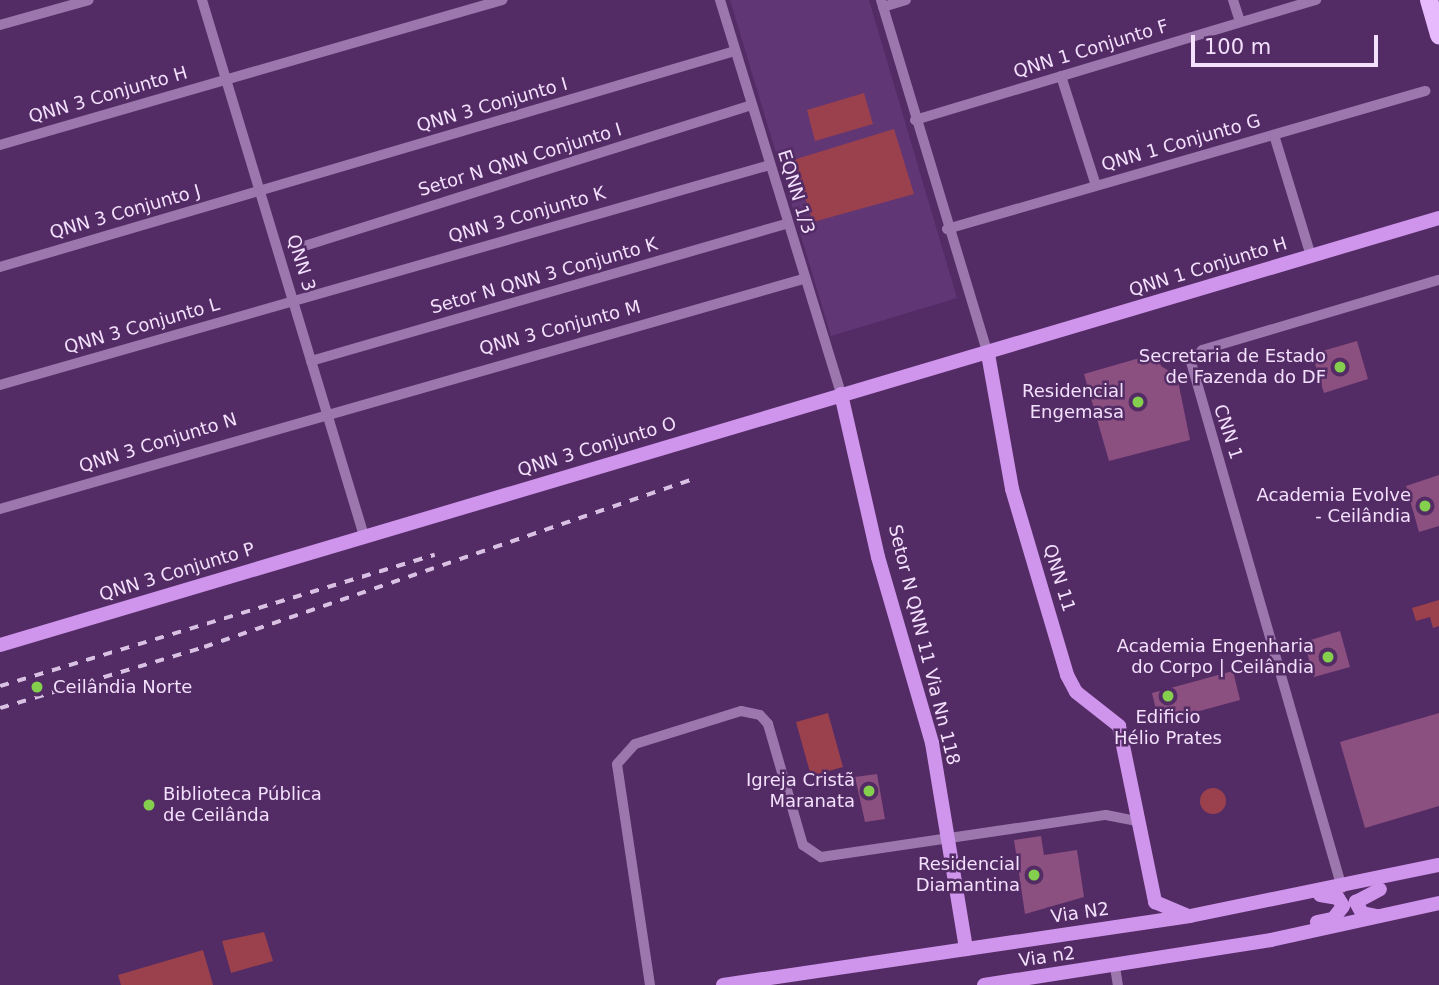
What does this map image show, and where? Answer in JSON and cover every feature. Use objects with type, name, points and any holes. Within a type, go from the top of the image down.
[{"type":"main road","points":[[1429,0],[1439,36]]},
{"type":"street","points":[[0,24],[89,0]]},
{"type":"street","name":"QNN 3","points":[[202,0],[364,537]]},
{"type":"street","name":"QNN 3 Conjunto H","points":[[0,145],[502,0]]},
{"type":"street","name":"EQNN 1/3","points":[[720,0],[803,279],[841,394]]},
{"type":"street","points":[[841,394],[988,354],[947,229],[882,3],[906,0]]},
{"type":"street","points":[[1233,0],[1240,22]]},
{"type":"street","name":"QNN 1 Conjunto F","points":[[915,120],[1316,0]]},
{"type":"street","name":"QNN 3 Conjunto I","points":[[260,191],[735,51]]},
{"type":"street","points":[[1061,76],[1096,186]]},
{"type":"street","name":"QNN 1 Conjunto G","points":[[947,229],[1426,91]]},
{"type":"street","name":"Setor N QNN Conjunto I","points":[[299,248],[751,105]]},
{"type":"street","points":[[1274,135],[1311,256]]},
{"type":"street","name":"QNN 3 Conjunto K","points":[[294,300],[770,165]]},
{"type":"street","name":"QNN 3 Conjunto J","points":[[0,267],[260,191]]},
{"type":"street","name":"QNN 1 Conjunto H","points":[[988,354],[1439,218]]},
{"type":"street","name":"Setor N QNN 3 Conjunto K","points":[[311,361],[787,224]]},
{"type":"street","name":"QNN 3 Conjunto M","points":[[326,411],[803,279]]},
{"type":"street","name":"CNN 1","points":[[1342,888],[1191,362],[1202,350],[1439,280]]},
{"type":"street","name":"QNN 3 Conjunto L","points":[[0,385],[294,300]]},
{"type":"street","name":"QNN 11","points":[[988,354],[1012,489],[1067,675],[1076,692],[1119,726],[1155,902],[1190,916]]},
{"type":"street","name":"QNN 3 Conjunto O","points":[[364,537],[841,394]]},
{"type":"street","name":"Setor N QNN 11 Via Nn 118","points":[[841,394],[878,557],[932,743],[966,949]]},
{"type":"street","name":"QNN 3 Conjunto N","points":[[0,509],[326,411]]},
{"type":"street","name":"QNN 3 Conjunto P","points":[[0,645],[364,537]]},
{"type":"street","points":[[650,985],[617,764],[628,748],[741,710],[754,712],[768,724],[808,850],[828,857],[1106,815],[1138,821]]},
{"type":"street","name":"Via N2","points":[[723,985],[1190,916],[1314,894],[1439,865]]},
{"type":"street","points":[[1387,917],[1362,913],[1360,895],[1439,875]]},
{"type":"street","points":[[1187,955],[1339,915],[1338,898],[1314,894]]},
{"type":"street","points":[[1118,985],[1115,967],[1387,917],[1439,903]]},
{"type":"street","name":"Via n2","points":[[984,985],[1115,967]]},
{"type":"street","points":[[770,985],[826,970]]},
{"type":"shaded area","points":[[730,0],[869,0],[957,298],[831,336]]},
{"type":"shaded area","points":[[864,93],[873,124],[815,141],[807,110]]},
{"type":"shaded area","points":[[894,129],[914,194],[813,222],[793,160]]},
{"type":"shaded area","points":[[1439,600],[1439,626],[1433,628],[1430,617],[1416,621],[1412,608]]},
{"type":"shaded area","points":[[828,713],[843,767],[811,776],[796,722]]},
{"type":"shaded area","points":[[1213,788],[1222,792],[1226,801],[1222,810],[1213,814],[1204,810],[1200,801],[1204,792]]},
{"type":"shaded area","points":[[264,932],[273,961],[231,973],[222,941]]},
{"type":"shaded area","points":[[203,950],[213,985],[121,985],[118,975]]},
{"type":"building","name":"Secretaria de Estado de Fazenda do DF","points":[[1357,341],[1368,379],[1324,393],[1312,354]]},
{"type":"building","name":"Residencial Engemasa","points":[[1157,353],[1161,366],[1177,376],[1190,440],[1109,461],[1084,374]]},
{"type":"building","name":"Academia Evolve - Ceilândia","points":[[1439,475],[1439,526],[1419,532],[1406,486]]},
{"type":"building","name":"Academia Engenharia do Corpo | Ceilândia","points":[[1340,631],[1350,667],[1314,677],[1304,642]]},
{"type":"building","name":"Edificio Hélio Prates","points":[[1233,671],[1240,700],[1159,722],[1152,693]]},
{"type":"building","points":[[1439,713],[1439,806],[1365,828],[1340,742]]},
{"type":"building","name":"Igreja Cristã Maranata","points":[[877,774],[885,819],[865,822],[855,777]]},
{"type":"building","points":[[1041,836],[1044,855],[1077,850],[1084,897],[1025,914],[1014,840]]},
{"type":"railway","points":[[0,708],[204,647],[696,478]]},
{"type":"railway","points":[[0,686],[435,555]]},
{"type":"place","name":"Secretaria de Estado de Fazenda do DF","points":[[1340,367]]},
{"type":"place","name":"Residencial Engemasa","points":[[1138,402]]},
{"type":"place","name":"Academia Evolve - Ceilândia","points":[[1425,506]]},
{"type":"place","name":"Academia Engenharia do Corpo | Ceilândia","points":[[1328,657]]},
{"type":"place","name":"Ceilândia Norte","points":[[37,687]]},
{"type":"place","name":"Edificio Hélio Prates","points":[[1168,696]]},
{"type":"place","name":"Igreja Cristã Maranata","points":[[869,791]]},
{"type":"place","name":"Biblioteca Pública de Ceilânda","points":[[149,805]]},
{"type":"place","name":"Residencial Diamantina","points":[[1034,875]]}]
